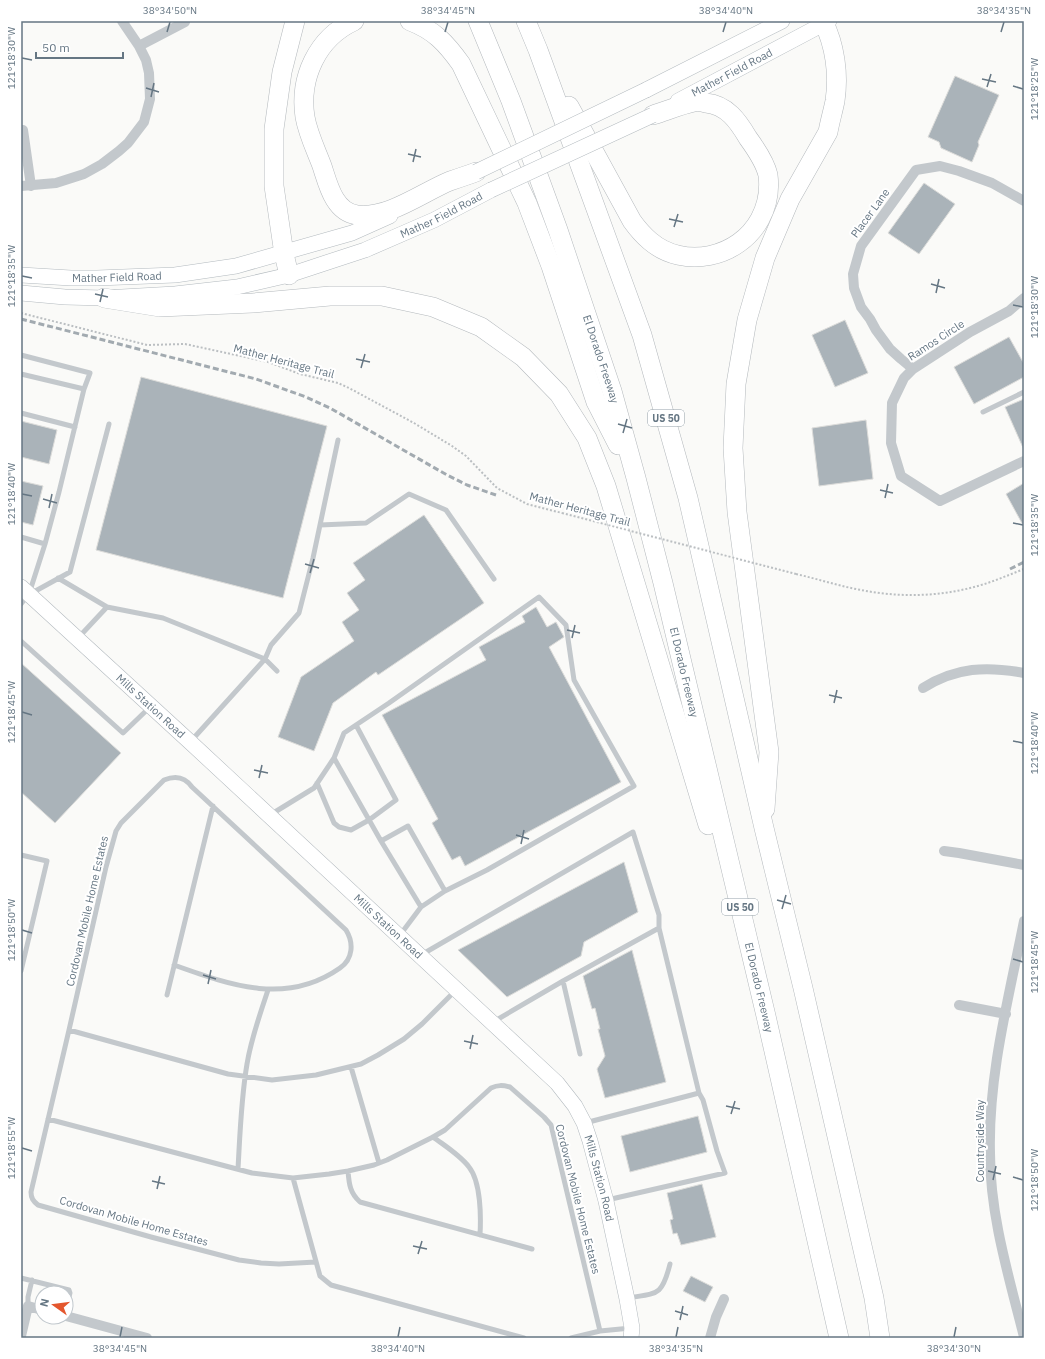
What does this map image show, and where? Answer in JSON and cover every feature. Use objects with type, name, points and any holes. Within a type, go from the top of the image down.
[{"type":"highway","points":[[289,275],[284,254],[274,186],[274,129],[282,72],[295,21]]},
{"type":"highway","points":[[354,21],[342,26],[328,38],[320,48],[307,76],[304,94],[304,106],[309,130],[330,188],[338,204],[346,212],[356,215],[368,215],[385,211],[450,181],[476,172]]},
{"type":"highway","points":[[410,21],[419,24],[440,38],[461,64],[527,203],[551,266],[596,402],[636,478]]},
{"type":"highway","name":"El Dorado Freeway","points":[[478,21],[511,101],[560,238],[612,391],[636,478],[663,583],[766,1016],[839,1338]]},
{"type":"highway","name":"US 50","points":[[526,21],[538,50],[642,335],[688,498],[874,1298],[880,1338]]},
{"type":"highway","points":[[764,828],[769,752],[737,512],[733,448],[736,384],[747,320],[765,258],[790,199],[828,132],[835,100],[836,68],[826,22]]},
{"type":"highway","points":[[538,50],[638,230],[659,248],[674,254],[685,256],[712,256],[728,250],[738,244],[750,234],[757,225],[766,204],[768,193],[768,175],[764,164],[741,126],[726,110],[714,104],[695,102],[653,115]]},
{"type":"highway","points":[[104,298],[160,308],[253,303],[330,296],[382,296],[433,307],[481,327],[523,357],[559,394],[588,438],[606,486],[766,1016]]},
{"type":"main road","name":"Mather Field Road","points":[[21,275],[64,278],[175,275],[236,266],[284,254],[359,230],[421,203],[476,172],[646,90],[782,21]]},
{"type":"main road","name":"Mather Field Road","points":[[21,293],[65,297],[104,298],[175,294],[237,287],[289,275],[372,247],[434,220],[491,190],[653,115],[826,22]]},
{"type":"main road","name":"Mills Station Road","points":[[24,595],[77,638],[557,1083],[575,1106],[584,1123],[606,1201],[627,1299],[632,1333]]},
{"type":"street","points":[[23,130],[26,186],[56,183],[84,174],[102,164],[128,143],[144,122],[150,99],[150,86],[146,60],[139,46],[122,21]]},
{"type":"street","points":[[139,46],[185,22]]},
{"type":"street","name":"Placer Lane","points":[[913,369],[890,349],[861,307],[854,288],[852,274],[861,246],[916,170],[940,166],[959,171],[992,183],[1024,202]]},
{"type":"street","name":"Ramos Circle","points":[[1024,298],[1009,311],[970,332],[913,369],[904,378],[892,403],[891,443],[901,476],[940,501],[1024,461]]},
{"type":"street","points":[[923,688],[935,681],[959,672],[992,669],[1024,673]]},
{"type":"street","points":[[944,851],[1024,865]]},
{"type":"street","name":"Countryside Way","points":[[1024,921],[996,1060],[990,1123],[990,1155],[996,1218],[1024,1337]]},
{"type":"street","points":[[959,1005],[1006,1014]]},
{"type":"street","points":[[710,1338],[716,1317],[724,1299]]},
{"type":"street","points":[[21,1336],[28,1306],[34,1308]]},
{"type":"street","points":[[74,1318],[147,1338]]},
{"type":"lane","points":[[21,355],[90,373],[84,389],[45,544],[24,595]]},
{"type":"lane","points":[[21,374],[84,389]]},
{"type":"lane","points":[[983,412],[1024,392]]},
{"type":"lane","points":[[21,413],[75,427]]},
{"type":"lane","points":[[24,595],[70,572],[109,424]]},
{"type":"lane","points":[[190,742],[265,659],[271,645],[299,613],[338,440]]},
{"type":"lane","points":[[320,525],[366,522],[409,494],[446,510],[494,579]]},
{"type":"lane","points":[[21,537],[45,544]]},
{"type":"lane","points":[[58,578],[107,607],[163,618],[265,659],[277,671]]},
{"type":"lane","points":[[269,816],[314,788],[334,758],[344,733],[539,597],[566,625],[574,680],[634,786],[487,870],[445,891],[421,907],[399,936]]},
{"type":"lane","points":[[77,638],[107,607]]},
{"type":"lane","points":[[21,641],[123,733],[151,707]]},
{"type":"lane","points":[[317,783],[334,823],[339,827],[351,830],[369,820],[396,800],[356,724]]},
{"type":"lane","points":[[334,758],[380,841],[421,907]]},
{"type":"lane","name":"Cordovan Mobile Home Estates","points":[[174,965],[230,984],[249,988],[268,990],[295,987],[329,976],[343,966],[348,960],[352,945],[346,930],[188,782],[177,776],[164,780],[121,823],[116,831],[106,867],[31,1192],[33,1202],[38,1205],[151,1237],[239,1260],[279,1264],[316,1262]]},
{"type":"lane","points":[[167,995],[213,806]]},
{"type":"lane","points":[[380,841],[408,826],[445,891]]},
{"type":"lane","points":[[420,956],[633,832],[659,915],[659,928],[699,1093],[703,1100],[717,1151],[725,1173],[606,1201]]},
{"type":"lane","points":[[21,855],[47,861],[21,971]]},
{"type":"lane","points":[[492,1023],[659,928]]},
{"type":"lane","points":[[563,982],[580,1054]]},
{"type":"lane","points":[[238,1169],[245,1077],[253,1034],[268,990]]},
{"type":"lane","points":[[69,1030],[228,1074],[272,1080],[316,1075],[361,1064],[404,1039],[422,1024],[456,990]]},
{"type":"lane","points":[[350,1067],[379,1163]]},
{"type":"lane","name":"Cordovan Mobile Home Estates","points":[[48,1119],[252,1173],[293,1178],[348,1171],[379,1163],[445,1130],[491,1088],[497,1085],[510,1087],[551,1125],[600,1331]]},
{"type":"lane","points":[[584,1123],[699,1093]]},
{"type":"lane","points":[[433,1137],[464,1162],[473,1174],[480,1204],[480,1236]]},
{"type":"lane","points":[[348,1171],[350,1190],[354,1197],[360,1202],[532,1250]]},
{"type":"lane","points":[[293,1178],[320,1276],[331,1285],[524,1338]]},
{"type":"lane","points":[[627,1299],[656,1293],[665,1282],[670,1264]]},
{"type":"lane","points":[[21,1278],[50,1285]]},
{"type":"lane","points":[[28,1306],[28,1297],[32,1280]]},
{"type":"lane","points":[[571,1338],[600,1331],[632,1333]]},
{"type":"path","name":"Mather Heritage Trail","points":[[21,313],[147,345],[185,344],[260,361],[300,374],[338,383],[414,423],[452,446],[466,456],[497,488],[527,504],[796,574],[862,590],[892,594],[928,595],[969,589],[1024,569]]},
{"type":"building","points":[[955,76],[999,95],[978,142],[979,145],[972,162],[941,148],[939,142],[928,137]]},
{"type":"building","points":[[924,183],[955,204],[919,254],[888,233]]},
{"type":"building","points":[[845,320],[868,373],[835,387],[812,335]]},
{"type":"building","points":[[1009,337],[1024,364],[1024,377],[974,404],[954,367]]},
{"type":"building","points":[[141,377],[327,426],[283,598],[96,550]]},
{"type":"building","points":[[1024,399],[1024,450],[1005,407]]},
{"type":"building","points":[[866,420],[873,479],[819,486],[812,428]]},
{"type":"building","points":[[21,421],[57,430],[49,464],[21,457]]},
{"type":"building","points":[[21,481],[43,486],[33,525],[21,522]]},
{"type":"building","points":[[1024,483],[1024,527],[1006,494]]},
{"type":"building","points":[[424,515],[484,603],[378,675],[376,672],[333,703],[314,751],[278,737],[301,677],[354,641],[342,622],[359,610],[347,593],[365,580],[353,563]]},
{"type":"building","points":[[536,607],[547,627],[556,622],[564,637],[549,647],[621,782],[465,866],[460,856],[452,860],[432,823],[438,819],[382,715],[486,660],[479,647],[525,622],[522,616]]},
{"type":"building","points":[[21,663],[121,753],[55,823],[21,792]]},
{"type":"building","points":[[624,862],[638,912],[584,942],[581,956],[507,997],[458,950]]},
{"type":"building","points":[[632,950],[666,1082],[605,1098],[597,1069],[605,1056],[598,1029],[600,1029],[595,1008],[592,1009],[583,976]]},
{"type":"building","points":[[698,1116],[707,1152],[630,1172],[621,1136]]},
{"type":"building","points":[[702,1184],[716,1237],[681,1245],[677,1233],[673,1234],[670,1220],[673,1219],[667,1193]]},
{"type":"building","points":[[691,1276],[713,1287],[705,1302],[683,1291]]},
{"type":"railway","points":[[21,319],[256,379],[306,397],[330,408],[447,475],[467,485],[496,495]]},
{"type":"railway","points":[[1010,569],[1024,562]]}]
